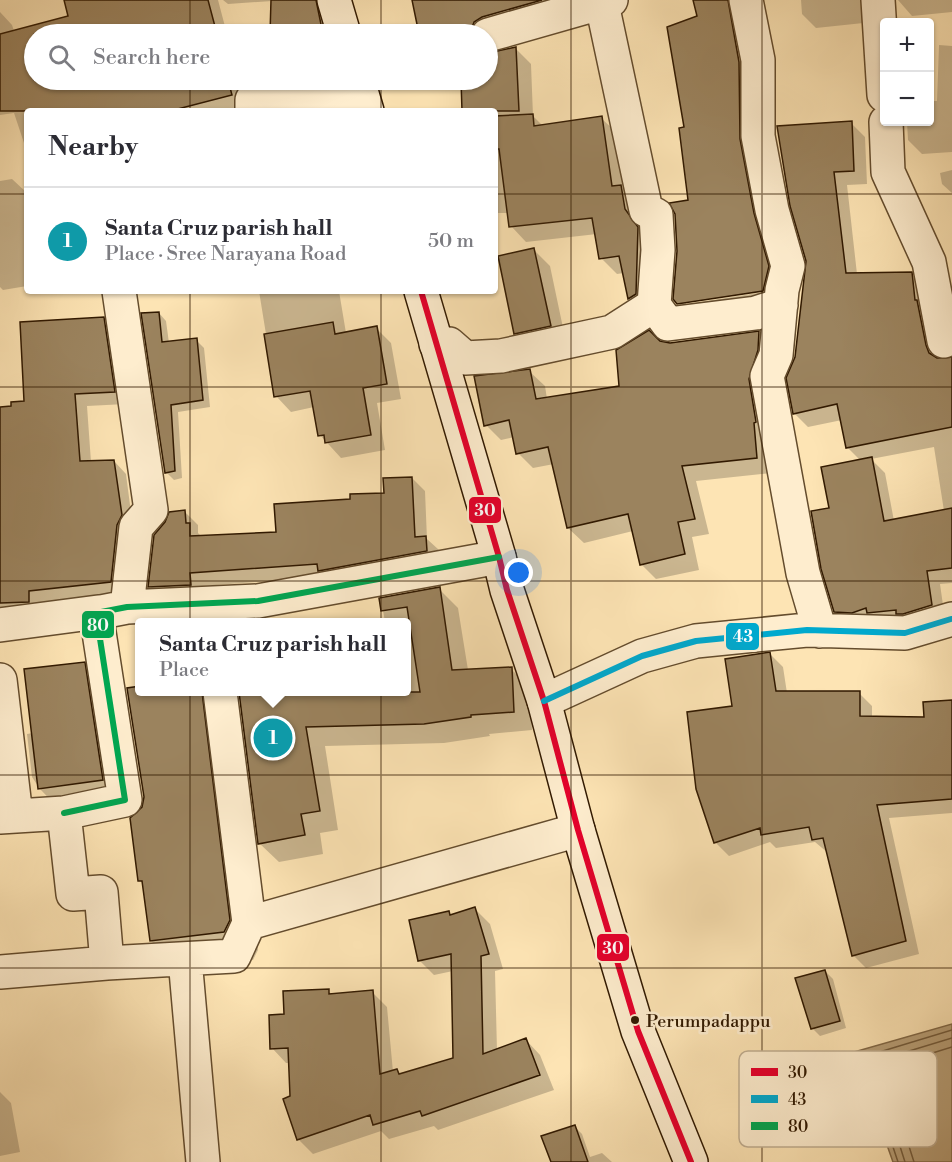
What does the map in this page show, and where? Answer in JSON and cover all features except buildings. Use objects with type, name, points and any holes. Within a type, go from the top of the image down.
[{"type":"street","points":[[334,0],[341,24]]},
{"type":"street","points":[[746,0],[758,60],[758,136],[772,210],[788,266],[776,355],[767,376],[803,573],[820,631]]},
{"type":"street","points":[[878,0],[883,72]]},
{"type":"street","points":[[498,32],[607,2],[646,210],[656,215],[658,250],[654,306],[668,324],[756,313],[781,306]]},
{"type":"street","points":[[252,108],[252,100],[337,100],[341,90]]},
{"type":"street","points":[[360,90],[366,108]]},
{"type":"street","points":[[886,126],[888,172],[929,262],[944,341]]},
{"type":"street","points":[[0,680],[8,817],[64,813],[125,800],[112,609],[136,526],[151,510],[118,294]]},
{"type":"street","points":[[421,294],[500,558],[507,590],[544,701],[578,830],[638,1031],[691,1162]]},
{"type":"street","points":[[436,344],[450,344],[465,358],[501,357],[612,332],[654,306]]},
{"type":"street","points":[[0,625],[112,609],[210,613],[258,601],[500,558]]},
{"type":"street","points":[[544,701],[642,656],[696,641],[820,631],[905,633],[952,619]]},
{"type":"street","points":[[0,972],[234,956],[249,923],[221,696]]},
{"type":"street","points":[[64,813],[73,894],[101,892],[107,963]]},
{"type":"street","points":[[249,923],[578,830]]},
{"type":"street","points":[[185,959],[203,1162]]},
{"type":"water","points":[[952,1024],[952,1162],[893,1162],[888,1147],[937,1147],[937,1051],[858,1051]]},
{"type":"transit line","name":"30","points":[[422,294],[507,590],[544,701],[578,830],[638,1031],[691,1162]]},
{"type":"transit line","name":"80","points":[[64,813],[125,800],[96,613],[127,607],[258,601],[499,557]]},
{"type":"transit line","name":"43","points":[[544,701],[642,656],[696,641],[807,630],[905,633],[951,619]]},
{"type":"place","name":"Santa Cruz parish hall","points":[[273,738]]},
{"type":"place","name":"Perumpadappu","points":[[635,1020]]}]
